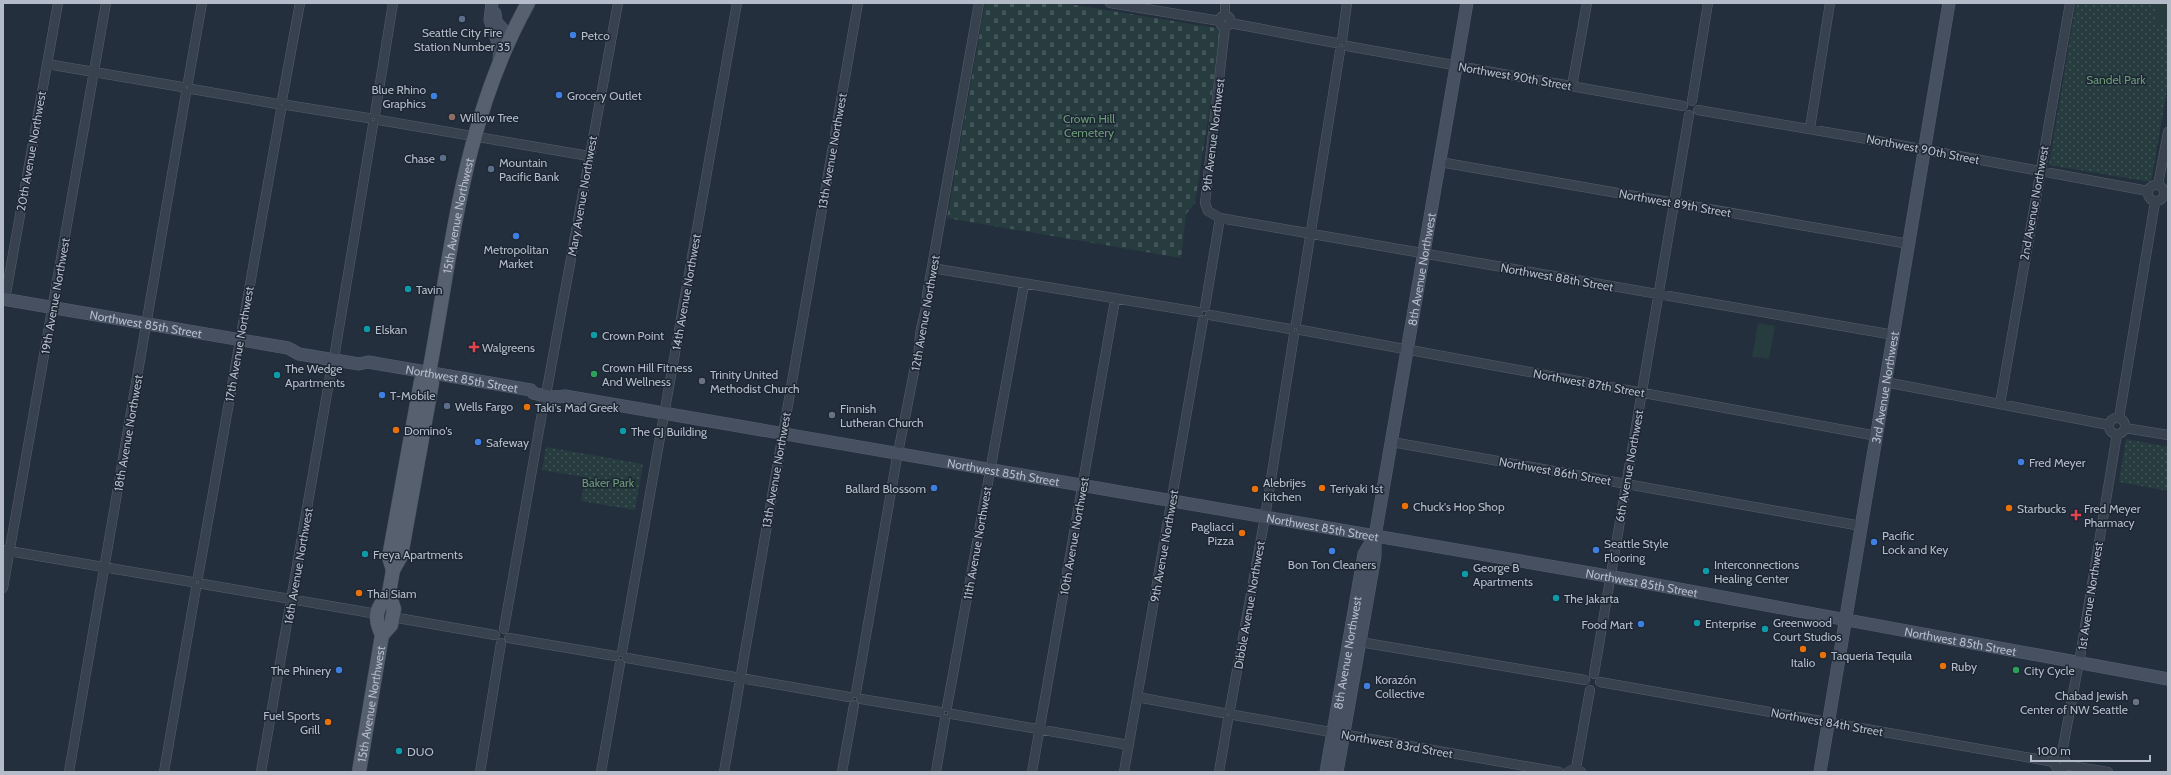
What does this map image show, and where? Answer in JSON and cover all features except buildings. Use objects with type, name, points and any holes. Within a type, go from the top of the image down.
[{"type":"main road","points":[[493,3],[495,21],[510,38]]},
{"type":"main road","points":[[493,3],[490,20],[500,49],[499,62]]},
{"type":"main road","name":"15th Avenue Northwest","points":[[359,772],[382,635],[391,625],[394,609],[389,593],[393,570],[401,556],[432,383],[429,373],[461,190],[474,136],[486,96],[499,62],[528,3]]},
{"type":"main road","name":"8th Avenue Northwest","points":[[1326,772],[1338,734],[1360,642],[1375,556],[1375,536],[1467,3]]},
{"type":"main road","name":"3rd Avenue Northwest","points":[[1820,772],[1844,620],[1877,436],[1949,3]]},
{"type":"main road","name":"Northwest 85th Street","points":[[4,299],[240,339],[288,348],[299,354],[334,356],[359,364],[368,362],[531,390],[533,393],[557,391],[565,396],[1611,577],[2168,679]]},
{"type":"main road","name":"15th Avenue Northwest","points":[[393,570],[389,557],[421,381],[429,373]]},
{"type":"main road","points":[[397,513],[401,516],[399,534],[404,539]]},
{"type":"main road","name":"8th Avenue Northwest","points":[[1337,772],[1338,734],[1364,554],[1375,536]]},
{"type":"main road","name":"15th Avenue Northwest","points":[[382,635],[376,622],[377,614],[379,605],[389,593]]},
{"type":"street","name":"20th Avenue Northwest","points":[[4,299],[58,3]]},
{"type":"street","name":"19th Avenue Northwest","points":[[3,588],[6,551],[53,307],[106,3]]},
{"type":"street","name":"18th Avenue Northwest","points":[[69,772],[148,323],[202,3]]},
{"type":"street","name":"17th Avenue Northwest","points":[[164,772],[300,3]]},
{"type":"street","name":"16th Avenue Northwest","points":[[261,772],[334,356],[393,3]]},
{"type":"street","name":"Mary Avenue Northwest","points":[[504,629],[618,3]]},
{"type":"street","name":"14th Avenue Northwest","points":[[602,772],[737,3]]},
{"type":"street","name":"13th Avenue Northwest","points":[[724,772],[858,3]]},
{"type":"street","name":"12th Avenue Northwest","points":[[842,772],[898,453],[915,366],[920,352],[921,330],[927,312],[927,295],[979,3]]},
{"type":"street","name":"Northwest 90th Street","points":[[1110,3],[1225,22],[1341,45],[1683,106]]},
{"type":"street","name":"9th Avenue Northwest","points":[[1124,772],[1220,218],[1208,211],[1205,203],[1225,22],[1225,3]]},
{"type":"street","name":"Dibble Avenue Northwest","points":[[1219,772],[1265,517],[1348,3]]},
{"type":"street","points":[[1572,86],[1587,3]]},
{"type":"street","points":[[1692,101],[1708,3]]},
{"type":"street","points":[[1810,128],[1830,3]]},
{"type":"street","name":"2nd Avenue Northwest","points":[[2000,404],[2070,3]]},
{"type":"street","points":[[47,64],[589,156]]},
{"type":"street","points":[[1692,101],[1697,105],[1698,110],[1695,114],[1689,115],[1684,112],[1683,106],[1686,102],[1692,101]]},
{"type":"street","name":"Northwest 90th Street","points":[[1698,110],[1810,128],[2148,191]]},
{"type":"street","name":"6th Avenue Northwest","points":[[1594,674],[1689,115]]},
{"type":"street","points":[[2158,185],[2168,132]]},
{"type":"street","name":"Northwest 89th Street","points":[[1440,162],[1909,244]]},
{"type":"street","points":[[2158,185],[2164,189],[2166,194],[2163,199],[2155,202],[2148,196],[2148,191],[2152,186],[2158,185]]},
{"type":"street","points":[[2119,418],[2155,202]]},
{"type":"street","name":"Northwest 88th Street","points":[[1220,218],[1894,335]]},
{"type":"street","name":"Northwest 87th Street","points":[[932,268],[1115,300],[1204,313],[1408,349],[1877,436]]},
{"type":"street","name":"11th Avenue Northwest","points":[[936,772],[1024,284]]},
{"type":"street","name":"10th Avenue Northwest","points":[[1032,772],[1115,300]]},
{"type":"street","points":[[1885,382],[2109,425]]},
{"type":"street","points":[[2109,425],[2113,420],[2119,418]]},
{"type":"street","points":[[2119,418],[2124,422],[2125,428]]},
{"type":"street","points":[[2109,425],[2111,431],[2116,434],[2122,432],[2125,428]]},
{"type":"street","points":[[2125,428],[2168,435]]},
{"type":"street","name":"1st Avenue Northwest","points":[[2060,765],[2079,663],[2116,434]]},
{"type":"street","name":"Northwest 86th Street","points":[[1392,442],[1861,526]]},
{"type":"street","points":[[6,551],[377,614]]},
{"type":"street","points":[[392,617],[495,635]]},
{"type":"street","points":[[504,629],[509,633],[509,638],[507,642],[501,643],[496,640],[495,635],[498,630],[504,629]]},
{"type":"street","points":[[509,638],[1129,745]]},
{"type":"street","points":[[1360,642],[1585,680]]},
{"type":"street","points":[[480,772],[501,643]]},
{"type":"street","points":[[1594,674],[1598,676],[1600,682],[1597,689],[1590,690],[1585,685],[1585,680],[1587,676],[1594,674]]},
{"type":"street","name":"Northwest 84th Street","points":[[1600,682],[2060,765],[2108,772]]},
{"type":"street","points":[[1575,771],[1590,690]]},
{"type":"street","name":"Northwest 83rd Street","points":[[1138,697],[1338,734],[1559,772]]},
{"type":"green space","name":"Crown Hill Cemetery","points":[[985,3],[1063,3],[1222,29],[1195,203],[1186,214],[1181,258],[947,218]]},
{"type":"green space","name":"Sandel Park","points":[[2076,3],[2168,3],[2168,84],[2151,182],[2049,165]]},
{"type":"green space","points":[[2158,3],[2168,3],[2168,25],[2154,22]]},
{"type":"green space","points":[[1758,323],[1775,326],[1769,359],[1752,357]]},
{"type":"green space","points":[[2126,439],[2168,447],[2168,491],[2119,482]]},
{"type":"green space","name":"Baker Park","points":[[546,447],[643,464],[635,510],[581,501],[585,477],[542,470]]},
{"type":"place","name":"Seattle City Fire Station Number 35","points":[[462,19]]},
{"type":"place","name":"Petco","points":[[573,35]]},
{"type":"place","name":"Grocery Outlet","points":[[559,95]]},
{"type":"place","name":"Blue Rhino Graphics","points":[[434,96]]},
{"type":"place","name":"Willow Tree","points":[[452,117]]},
{"type":"place","name":"Chase","points":[[443,158]]},
{"type":"place","name":"Mountain Pacific Bank","points":[[491,169]]},
{"type":"place","name":"Metropolitan Market","points":[[516,236]]},
{"type":"place","name":"Tavin","points":[[408,289]]},
{"type":"place","name":"Elskan","points":[[367,329]]},
{"type":"place","name":"Crown Point","points":[[594,335]]},
{"type":"place","name":"Walgreens","points":[[474,347]]},
{"type":"place","name":"Crown Hill Fitness And Wellness","points":[[594,374]]},
{"type":"place","name":"The Wedge Apartments","points":[[277,375]]},
{"type":"place","name":"Trinity United Methodist Church","points":[[702,381]]},
{"type":"place","name":"T-Mobile","points":[[382,395]]},
{"type":"place","name":"Wells Fargo","points":[[447,406]]},
{"type":"place","name":"Taki's Mad Greek","points":[[527,407]]},
{"type":"place","name":"Finnish Lutheran Church","points":[[832,415]]},
{"type":"place","name":"Domino's","points":[[396,430]]},
{"type":"place","name":"The GJ Building","points":[[623,431]]},
{"type":"place","name":"Safeway","points":[[478,442]]},
{"type":"place","name":"Fred Meyer","points":[[2021,462]]},
{"type":"place","name":"Ballard Blossom","points":[[934,488]]},
{"type":"place","name":"Teriyaki 1st","points":[[1322,488]]},
{"type":"place","name":"Alebrijes Kitchen","points":[[1255,489]]},
{"type":"place","name":"Chuck's Hop Shop","points":[[1405,506]]},
{"type":"place","name":"Starbucks","points":[[2009,508]]},
{"type":"place","name":"Fred Meyer Pharmacy","points":[[2076,515]]},
{"type":"place","name":"Pagliacci Pizza","points":[[1242,533]]},
{"type":"place","name":"Pacific Lock and Key","points":[[1874,542]]},
{"type":"place","name":"Seattle Style Flooring","points":[[1596,550]]},
{"type":"place","name":"Bon Ton Cleaners","points":[[1332,551]]},
{"type":"place","name":"Freya Apartments","points":[[365,554]]},
{"type":"place","name":"Interconnections Healing Center","points":[[1706,571]]},
{"type":"place","name":"George B Apartments","points":[[1465,574]]},
{"type":"place","name":"Thai Siam","points":[[359,593]]},
{"type":"place","name":"The Jakarta","points":[[1556,598]]},
{"type":"place","name":"Enterprise","points":[[1697,623]]},
{"type":"place","name":"Food Mart","points":[[1641,624]]},
{"type":"place","name":"Greenwood Court Studios","points":[[1765,629]]},
{"type":"place","name":"Italio","points":[[1803,649]]},
{"type":"place","name":"Taqueria Tequila","points":[[1823,655]]},
{"type":"place","name":"Ruby","points":[[1943,666]]},
{"type":"place","name":"The Phinery","points":[[339,670]]},
{"type":"place","name":"City Cycle","points":[[2016,670]]},
{"type":"place","name":"Korazón Collective","points":[[1367,686]]},
{"type":"place","name":"Chabad Jewish Center of NW Seattle","points":[[2136,702]]},
{"type":"place","name":"Fuel Sports Grill","points":[[328,722]]},
{"type":"place","name":"DUO","points":[[399,751]]}]
